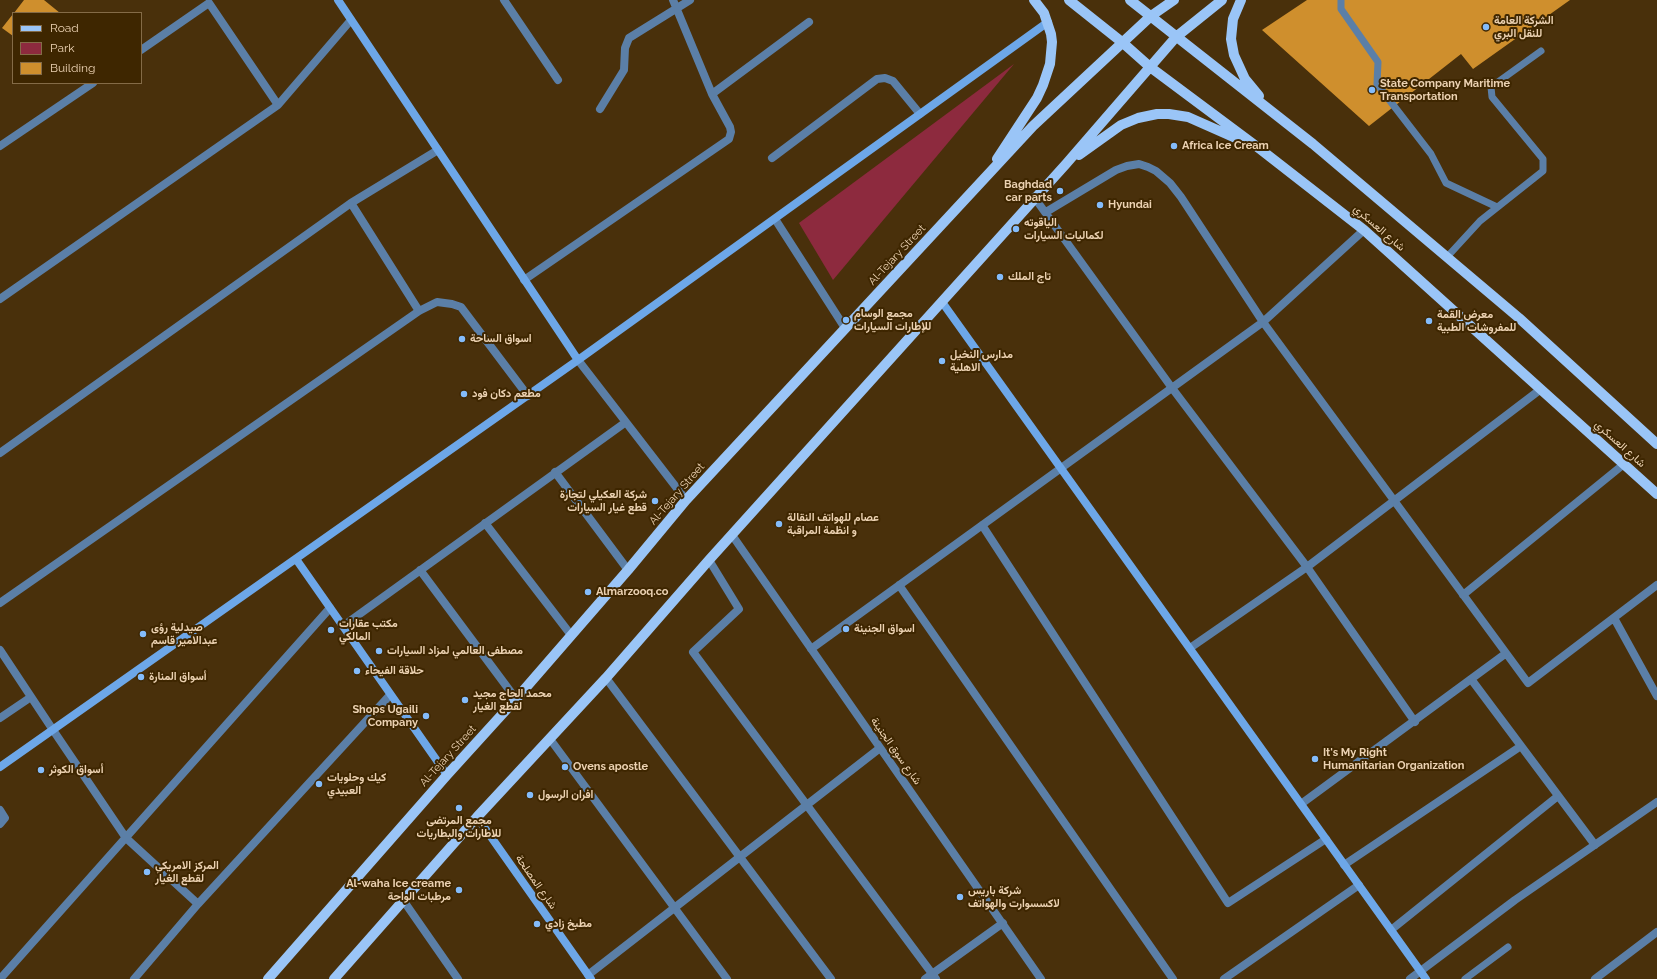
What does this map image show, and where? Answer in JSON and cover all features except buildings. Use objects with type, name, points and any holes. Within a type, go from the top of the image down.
[{"type":"main road","points":[[982,182],[1037,98],[1043,86],[1052,53],[1052,42],[1048,22],[1044,13],[1034,0]]},
{"type":"main road","name":"شارع العسكري","points":[[1069,0],[1123,43],[1150,67],[1260,149],[1364,230],[1657,494]]},
{"type":"main road","name":"شارع العسكري","points":[[1130,0],[1313,144],[1519,318],[1657,444]]},
{"type":"main road","name":"Al-Tejary Street","points":[[268,979],[447,775],[516,699],[628,570],[686,500],[845,328],[1034,126],[1151,16],[1174,0]]},
{"type":"main road","points":[[334,979],[477,817],[606,678],[709,560],[942,302],[1034,197],[1063,167],[1176,36],[1222,0]]},
{"type":"main road","points":[[1241,0],[1233,19],[1231,39],[1234,55],[1245,79],[1261,99],[1313,144]]},
{"type":"main road","points":[[1063,167],[1121,125],[1138,118],[1157,114],[1188,117],[1260,149]]},
{"type":"street","points":[[338,0],[578,360],[686,500]]},
{"type":"street","points":[[504,0],[558,80]]},
{"type":"street","points":[[524,280],[728,139],[731,132],[730,127],[712,94],[673,0]]},
{"type":"street","points":[[600,109],[624,70],[625,48],[629,38],[690,0]]},
{"type":"street","points":[[142,49],[209,4],[278,105]]},
{"type":"street","points":[[0,299],[278,105],[351,20]]},
{"type":"street","points":[[712,94],[809,22]]},
{"type":"street","points":[[0,767],[528,396],[1048,22]]},
{"type":"street","points":[[772,158],[877,79],[885,78],[893,81],[920,114]]},
{"type":"street","points":[[0,146],[92,84]]},
{"type":"street","points":[[0,453],[351,203],[438,150]]},
{"type":"street","points":[[1046,212],[1116,170],[1139,164],[1156,171],[1170,183],[1181,197],[1263,322],[1528,684],[1657,585]]},
{"type":"street","points":[[1034,197],[1172,388],[1307,567],[1414,722]]},
{"type":"street","points":[[351,203],[419,311]]},
{"type":"street","points":[[775,218],[845,328]]},
{"type":"street","points":[[811,649],[1263,322],[1364,230]]},
{"type":"street","points":[[0,603],[419,311],[437,302],[452,304],[460,307],[528,396]]},
{"type":"street","points":[[942,302],[1426,979]]},
{"type":"street","points":[[1190,648],[1307,567],[1541,390]]},
{"type":"street","points":[[343,626],[554,472],[626,422]]},
{"type":"street","points":[[1463,595],[1624,464]]},
{"type":"street","points":[[554,472],[628,570]]},
{"type":"street","points":[[485,523],[571,635]]},
{"type":"street","points":[[982,525],[1228,903],[1326,838]]},
{"type":"street","name":"شارع سوق الجنينة","points":[[732,535],[1041,979]]},
{"type":"street","points":[[296,559],[447,775]]},
{"type":"street","points":[[709,560],[739,609],[693,652],[934,976]]},
{"type":"street","points":[[420,570],[516,699]]},
{"type":"street","points":[[899,585],[1173,979]]},
{"type":"street","points":[[0,979],[330,608]]},
{"type":"street","points":[[1614,618],[1657,696]]},
{"type":"street","points":[[0,650],[52,730],[126,838],[198,904]]},
{"type":"street","points":[[1301,804],[1506,654]]},
{"type":"street","points":[[606,678],[831,979]]},
{"type":"street","points":[[1471,679],[1595,845]]},
{"type":"street","points":[[134,979],[198,904],[390,695]]},
{"type":"street","points":[[0,718],[31,697]]},
{"type":"street","points":[[550,739],[727,979]]},
{"type":"street","points":[[1344,865],[1521,746]]},
{"type":"street","points":[[590,977],[674,907],[880,748]]},
{"type":"street","points":[[1390,930],[1558,796]]},
{"type":"street","points":[[1410,979],[1515,900],[1657,802]]},
{"type":"street","points":[[0,810],[5,818],[0,824]]},
{"type":"street","name":"شارع المصلحة","points":[[477,817],[590,977]]},
{"type":"street","points":[[1224,979],[1359,885]]},
{"type":"street","points":[[403,900],[458,979]]},
{"type":"street","points":[[925,979],[934,976],[1002,924]]},
{"type":"street","points":[[1595,979],[1657,932]]},
{"type":"lane","points":[[1341,0],[1341,9],[1378,62],[1377,84],[1431,154],[1446,182],[1497,207]]},
{"type":"lane","points":[[1447,257],[1480,221],[1543,171],[1543,159],[1492,97],[1491,87],[1541,51]]},
{"type":"lane","points":[[1465,979],[1508,947]]},
{"type":"green space","points":[[1014,64],[833,280],[799,223]]},
{"type":"place","name":"الشركة العامة للنقل البري","points":[[1486,27]]},
{"type":"place","name":"State Company Maritime Transportation","points":[[1372,90]]},
{"type":"place","name":"Africa Ice Cream","points":[[1174,146]]},
{"type":"place","name":"Baghdad car parts","points":[[1060,191]]},
{"type":"place","name":"Hyundai","points":[[1100,205]]},
{"type":"place","name":"الياقوته لكماليات السيارات","points":[[1016,229]]},
{"type":"place","name":"تاج الملك","points":[[1000,277]]},
{"type":"place","name":"مجمع الوسام للإطارات السيارات","points":[[846,320]]},
{"type":"place","name":"معرض القمة للمفروشات الطبية","points":[[1429,321]]},
{"type":"place","name":"اسواق الساحة","points":[[462,339]]},
{"type":"place","name":"مدارس النخيل الاهلية","points":[[942,361]]},
{"type":"place","name":"مطعم دكان فود","points":[[464,394]]},
{"type":"place","name":"شركة العكيلي لتجارة قطع غيار السيارات","points":[[655,501]]},
{"type":"place","name":"عصام للهواتف النقالة و انظمة المراقبة","points":[[779,524]]},
{"type":"place","name":"Almarzooq.co","points":[[588,592]]},
{"type":"place","name":"اسواق الجنينة","points":[[846,629]]},
{"type":"place","name":"مكتب عقارات المالكي","points":[[331,630]]},
{"type":"place","name":"صيدلية رؤى عبدالامير قاسم","points":[[143,634]]},
{"type":"place","name":"مصطفى العالمي لمزاد السيارات","points":[[379,651]]},
{"type":"place","name":"حلاقة الفيحاء","points":[[357,671]]},
{"type":"place","name":"أسواق المنارة","points":[[141,677]]},
{"type":"place","name":"محمد الحاج مجيد لقطع الغيار","points":[[465,700]]},
{"type":"place","name":"Shops Ugaili Company","points":[[426,716]]},
{"type":"place","name":"It's My Right Humanitarian Organization","points":[[1315,759]]},
{"type":"place","name":"Ovens apostle","points":[[565,767]]},
{"type":"place","name":"أسواق الكوثر","points":[[41,770]]},
{"type":"place","name":"كيك وحلويات العبيدي","points":[[319,784]]},
{"type":"place","name":"افران الرسول","points":[[530,795]]},
{"type":"place","name":"مجمع المرتضى للاطارات والبطاريات","points":[[459,808]]},
{"type":"place","name":"المركز الامريكي لقطع الغيار","points":[[147,872]]},
{"type":"place","name":"Al-waha Ice creame مرطبات الواحة","points":[[459,890]]},
{"type":"place","name":"شركة باريس لاكسسوارت والهواتف","points":[[960,897]]},
{"type":"place","name":"مطبخ زادي","points":[[537,924]]}]
